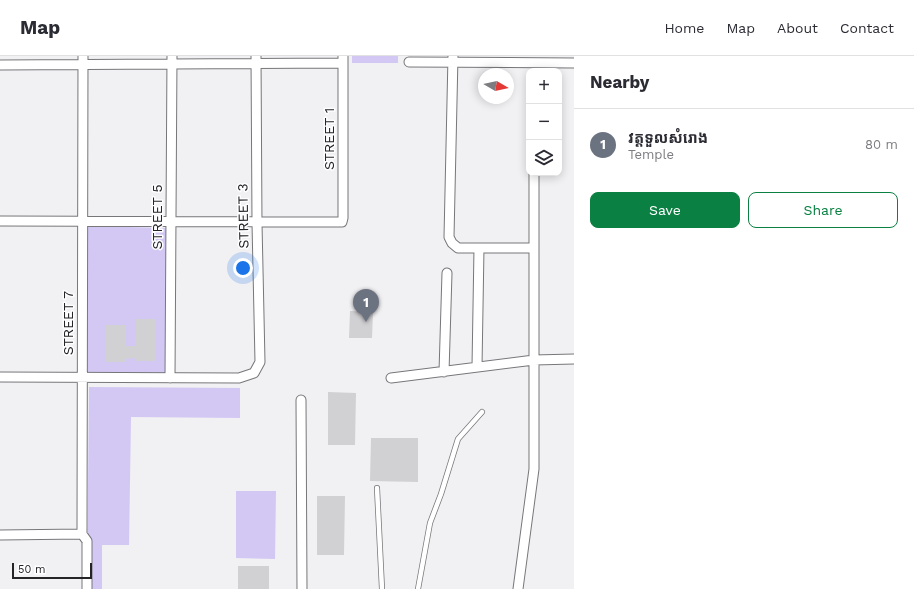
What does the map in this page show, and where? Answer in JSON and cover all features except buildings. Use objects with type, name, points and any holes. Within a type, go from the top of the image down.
[{"type":"street","name":"STREET 3","points":[[170,378],[239,378],[254,373],[260,362],[256,59]]},
{"type":"street","points":[[0,65],[83,60],[343,59]]},
{"type":"street","name":"STREET 1","points":[[257,222],[342,222],[343,59]]},
{"type":"street","points":[[453,59],[449,237],[452,244],[458,248],[534,248]]},
{"type":"street","points":[[409,62],[453,59],[534,63],[574,63]]},
{"type":"street","name":"STREET 7","points":[[83,60],[82,534],[87,541],[87,589]]},
{"type":"street","name":"STREET 5","points":[[170,378],[172,60]]},
{"type":"street","points":[[518,589],[534,469],[534,176]]},
{"type":"street","points":[[0,221],[257,222]]},
{"type":"street","points":[[477,367],[479,248]]},
{"type":"street","points":[[444,372],[447,273]]},
{"type":"street","points":[[391,378],[534,360],[574,359]]},
{"type":"street","points":[[0,377],[170,378]]},
{"type":"street","points":[[301,400],[302,589]]},
{"type":"street","points":[[0,535],[82,534]]},
{"type":"lane","points":[[418,589],[430,523],[441,494],[458,439],[482,412]]},
{"type":"lane","points":[[377,488],[382,589]]},
{"type":"shaded area","points":[[352,56],[398,56],[398,63],[352,63]]},
{"type":"shaded area","points":[[88,226],[168,228],[166,375],[86,373]]},
{"type":"shaded area","points":[[89,387],[240,388],[240,418],[131,417],[129,545],[102,545],[102,589],[87,589]]},
{"type":"shaded area","points":[[236,491],[276,491],[275,559],[236,558]]},
{"type":"place","name":"វត្តទួលសំរោង","points":[[366,322]]}]
